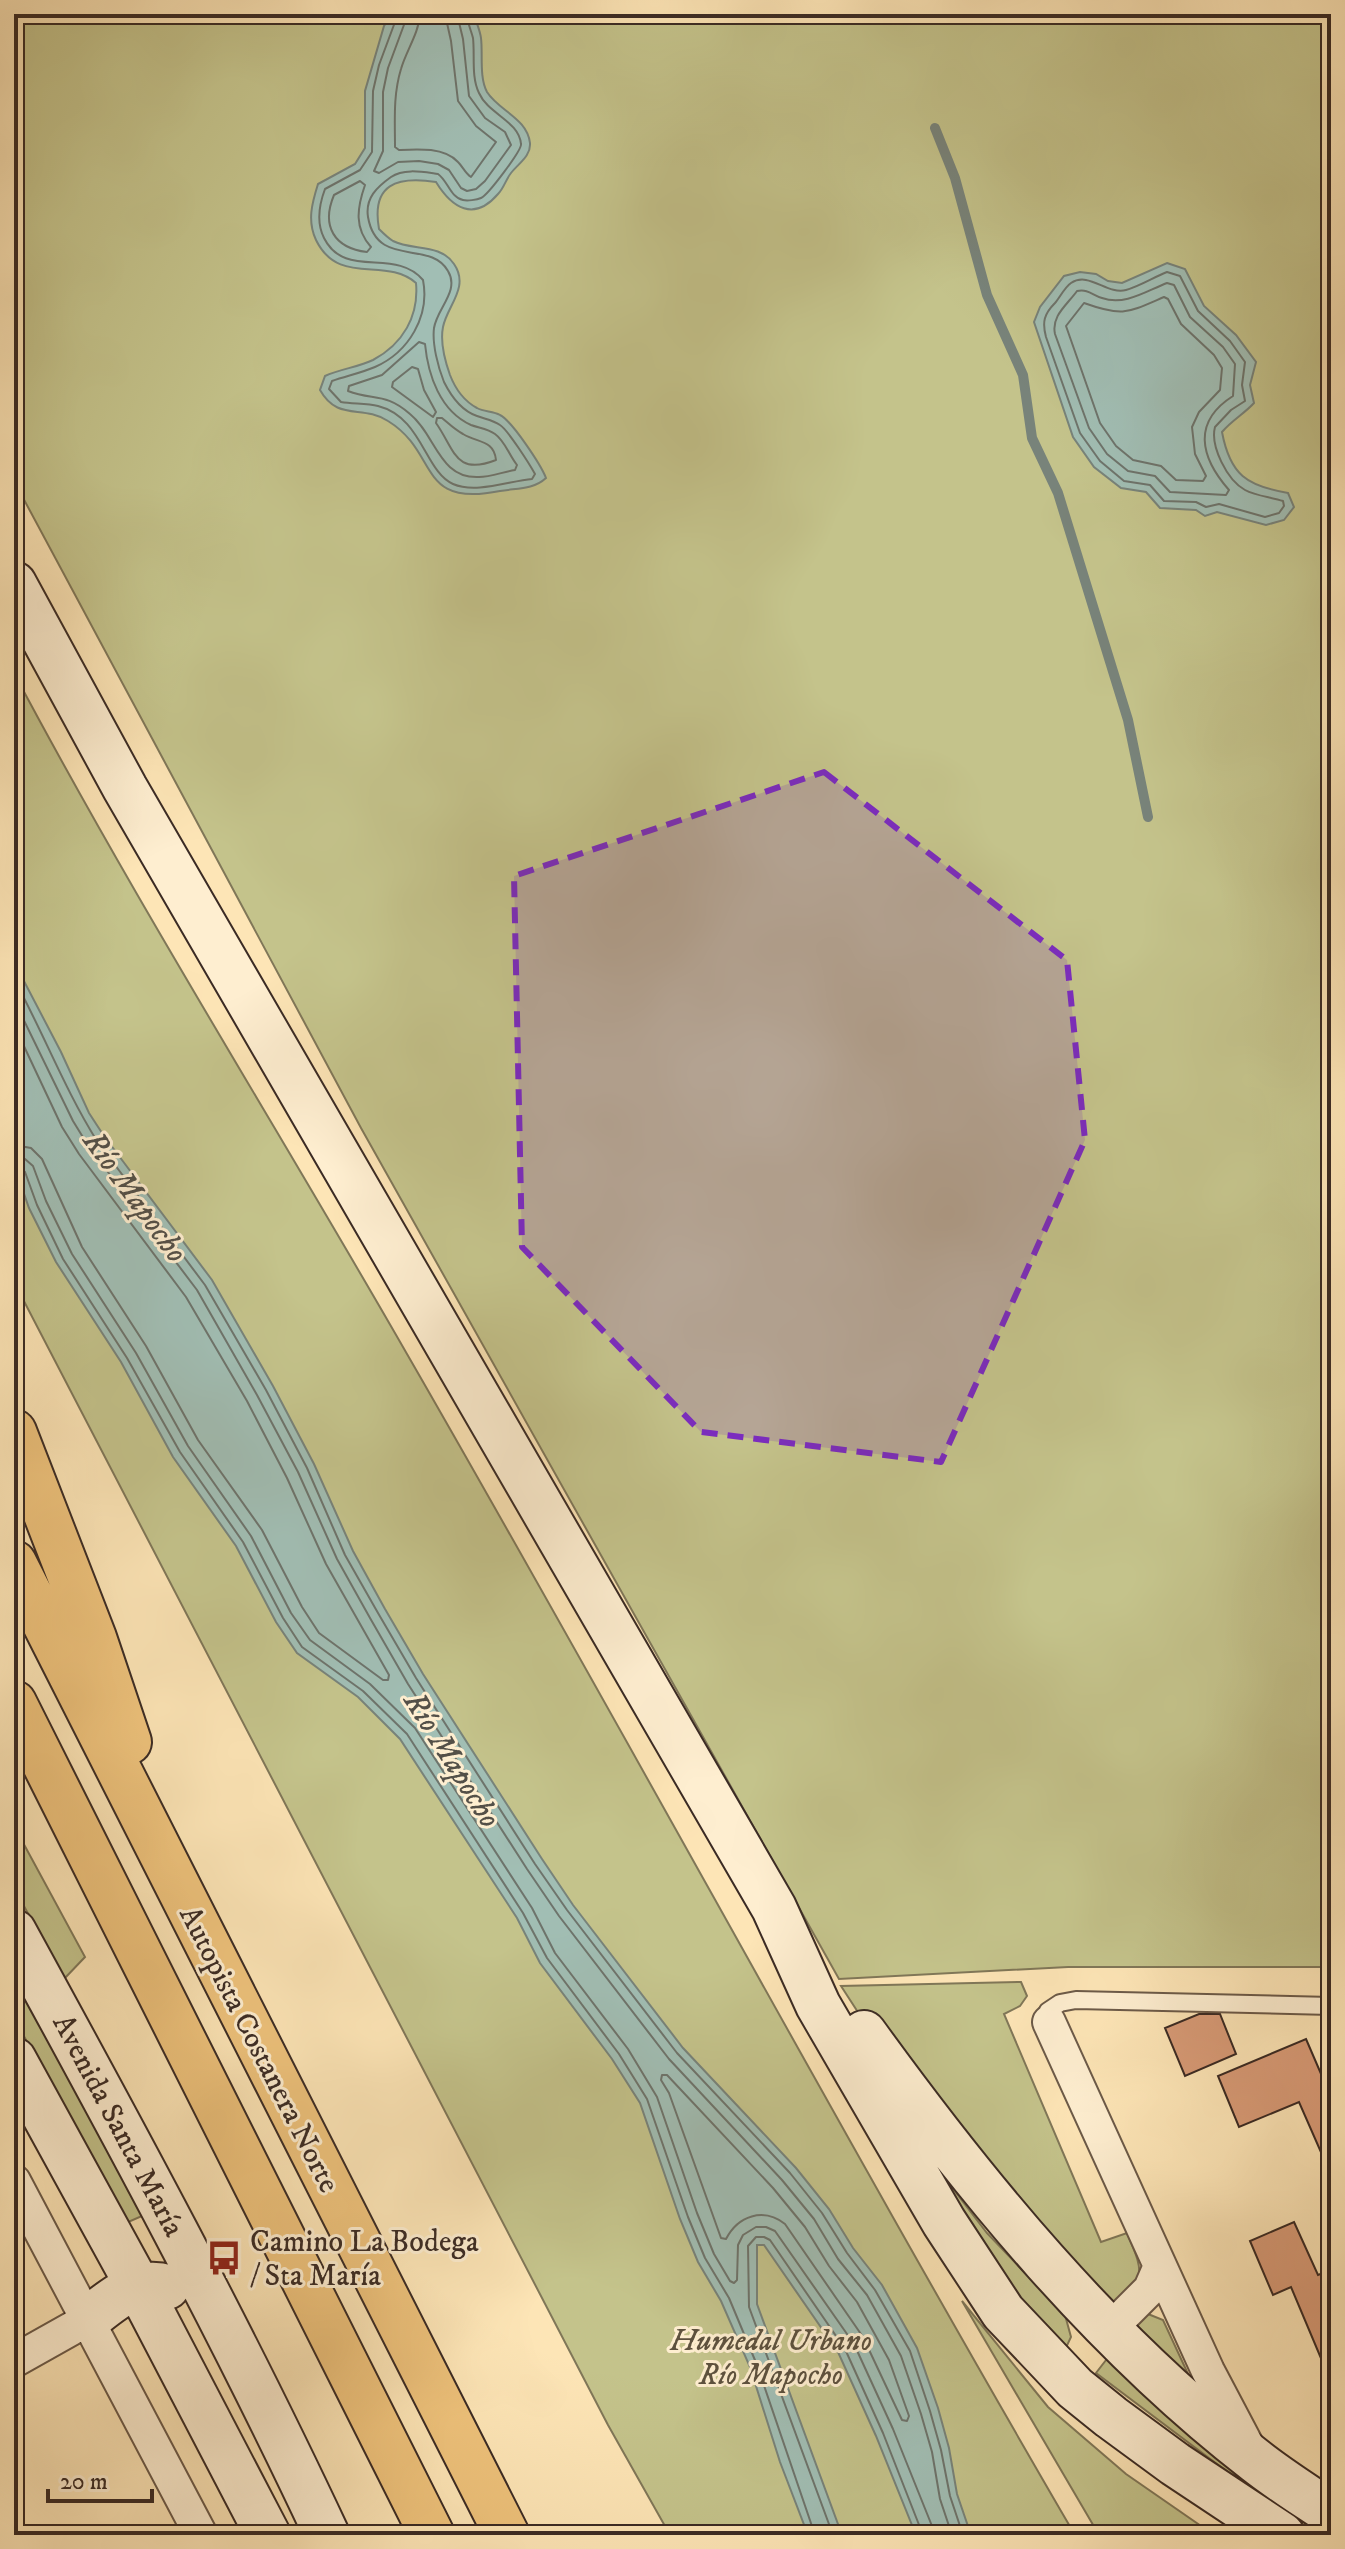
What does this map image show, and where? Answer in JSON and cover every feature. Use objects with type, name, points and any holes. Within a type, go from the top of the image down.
[{"type":"highway","points":[[14,1432],[99,1652],[127,1734],[163,1859]]},
{"type":"highway","name":"Autopista Costanera Norte","points":[[14,1563],[507,2535]]},
{"type":"highway","points":[[14,1703],[432,2535]]},
{"type":"main road","points":[[14,584],[125,788],[774,1908],[818,2005],[964,2255],[1003,2312],[1075,2388],[1175,2464],[1282,2535]]},
{"type":"main road","points":[[774,1908],[947,2145],[1056,2274],[1209,2422],[1257,2462],[1331,2513]]},
{"type":"main road","name":"Avenida Santa María","points":[[14,1932],[155,2188],[327,2535]]},
{"type":"main road","name":"Avenida Santa María","points":[[14,2060],[138,2286],[268,2535]]},
{"type":"main road","points":[[87,2320],[121,2294],[138,2286],[158,2284],[177,2291],[195,2305],[237,2349]]},
{"type":"main road","points":[[87,2320],[137,2335],[179,2365]]},
{"type":"main road","points":[[1075,2388],[1088,2356],[1110,2329]]},
{"type":"street","points":[[1049,2022],[1208,2371],[1257,2462]]},
{"type":"street","points":[[14,2181],[201,2535]]},
{"type":"street","points":[[1110,2329],[1150,2289],[1160,2266]]},
{"type":"street","points":[[20,2354],[87,2320]]},
{"type":"lane","points":[[1049,2022],[1048,2011],[1060,2003],[1076,2000],[1331,2006]]},
{"type":"highlighted area","points":[[824,772],[1067,960],[1085,1140],[941,1462],[701,1432],[522,1247],[514,876]]},
{"type":"green space","points":[[14,14],[1331,14],[1331,1967],[1068,1967],[839,1979],[361,1128],[14,481]]},
{"type":"green space","name":"Humedal Urbano Río Mapocho","points":[[14,673],[109,845],[491,1501],[906,2241],[1075,2535],[670,2535],[608,2425],[14,1282]]},
{"type":"green space","points":[[14,1826],[85,1957],[64,1979],[14,1888]]},
{"type":"green space","points":[[14,1975],[142,2216],[126,2223],[14,2018]]},
{"type":"green space","points":[[1021,1982],[1027,1996],[1020,2006],[1004,2014],[1101,2242],[1127,2233],[1138,2261],[1138,2278],[1134,2285],[1105,2312],[876,2040],[841,1986]]},
{"type":"green space","points":[[940,2172],[987,2233],[1065,2315],[1071,2337],[1063,2354],[997,2284]]},
{"type":"green space","points":[[962,2301],[1048,2407],[1126,2474],[1214,2535],[1099,2535]]},
{"type":"green space","points":[[1148,2314],[1163,2320],[1202,2404],[1126,2334]]},
{"type":"green space","points":[[1113,2351],[1160,2406],[1329,2535],[1311,2535],[1096,2373]]},
{"type":"water","points":[[392,14],[474,14],[481,38],[482,73],[487,92],[528,134],[530,148],[527,156],[511,173],[498,194],[480,208],[456,205],[436,182],[410,180],[390,186],[383,193],[378,214],[379,229],[391,240],[434,250],[454,264],[460,281],[459,289],[442,333],[450,375],[468,402],[500,415],[526,444],[546,478],[530,487],[473,494],[454,492],[441,485],[416,448],[388,421],[369,413],[335,406],[320,390],[325,376],[373,360],[393,346],[407,328],[415,307],[416,283],[404,275],[337,263],[316,240],[311,219],[318,184],[355,164],[365,148],[365,91],[384,26]]},
{"type":"water","points":[[1167,263],[1185,269],[1204,306],[1236,335],[1256,362],[1250,385],[1254,403],[1222,432],[1230,459],[1243,476],[1262,487],[1288,493],[1294,507],[1284,520],[1266,525],[1217,512],[1205,516],[1196,510],[1160,508],[1146,492],[1121,488],[1094,467],[1073,437],[1034,322],[1040,307],[1064,276],[1080,272],[1122,283]]},
{"type":"water","name":"Río Mapocho","points":[[14,962],[89,1113],[212,1280],[273,1386],[314,1464],[353,1551],[385,1609],[542,1859],[573,1905],[683,2048],[796,2168],[882,2285],[917,2348],[938,2408],[957,2494],[971,2535],[916,2535],[838,2352],[764,2245],[757,2245],[757,2304],[842,2535],[808,2535],[780,2462],[750,2367],[680,2219],[640,2103],[612,2059],[540,1963],[517,1918],[400,1739],[358,1697],[297,1653],[276,1622],[236,1546],[173,1457],[121,1362],[56,1262],[29,1208],[14,1165]]},
{"type":"building","points":[[1199,2014],[1220,2014],[1236,2054],[1185,2076],[1165,2028]]},
{"type":"building","points":[[1306,2039],[1331,2097],[1331,2175],[1299,2102],[1239,2127],[1218,2076]]},
{"type":"building","points":[[1294,2222],[1318,2275],[1331,2270],[1331,2382],[1291,2287],[1273,2295],[1250,2241]]},
{"type":"waterway","points":[[935,128],[955,178],[987,295],[1023,375],[1032,438],[1058,493],[1128,720],[1148,817]]},
{"type":"place","name":"Camino La Bodega / Sta María","points":[[224,2258]]}]
